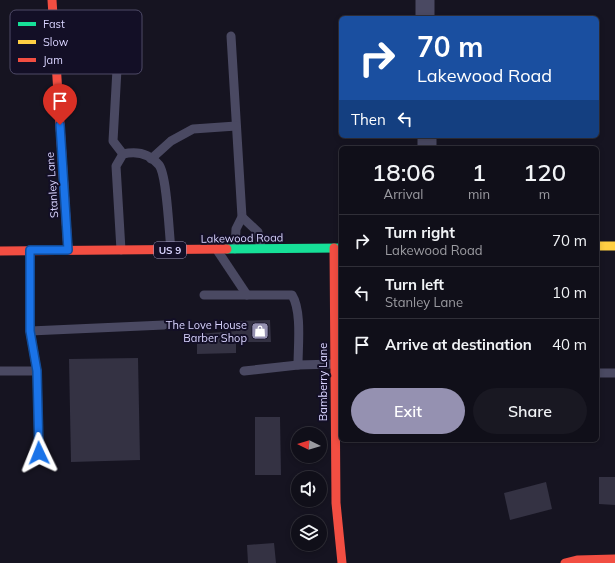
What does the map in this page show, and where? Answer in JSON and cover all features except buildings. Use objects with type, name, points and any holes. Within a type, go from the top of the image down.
[{"type":"main road","name":"Stanley Lane","points":[[52,0],[53,10]]},
{"type":"main road","name":"Stanley Lane","points":[[57,74],[68,250]]},
{"type":"main road","points":[[599,246],[615,246]]},
{"type":"main road","name":"Lakewood Road","points":[[0,251],[261,250],[338,248]]},
{"type":"main road","name":"Bamberry Lane","points":[[338,248],[338,351],[335,364],[336,503],[342,563]]},
{"type":"main road","points":[[565,563],[577,560],[615,559]]},
{"type":"street","points":[[425,0],[425,16]]},
{"type":"lane","points":[[231,36],[242,217],[236,229],[235,250]]},
{"type":"lane","points":[[117,74],[113,141],[123,154]]},
{"type":"lane","points":[[152,160],[171,141],[193,129],[236,126]]},
{"type":"lane","points":[[121,250],[116,166],[123,154],[135,151],[159,165],[164,184],[171,250]]},
{"type":"lane","points":[[242,217],[258,232],[261,250]]},
{"type":"lane","points":[[30,250],[30,331],[37,371],[39,453]]},
{"type":"lane","points":[[217,250],[247,295]]},
{"type":"lane","points":[[204,295],[292,295],[296,302],[298,312],[298,365]]},
{"type":"lane","points":[[30,331],[164,325]]},
{"type":"lane","points":[[244,371],[298,365],[335,364]]},
{"type":"lane","points":[[0,371],[37,371]]},
{"type":"lane","points":[[599,373],[615,373]]},
{"type":"traffic: fast","points":[[227,249],[339,248]]},
{"type":"traffic: slow","points":[[599,246],[615,246]]},
{"type":"traffic: jam","points":[[52,0],[53,10]]},
{"type":"traffic: jam","points":[[57,74],[68,250]]},
{"type":"traffic: jam","points":[[334,248],[336,503],[342,563]]},
{"type":"traffic: jam","points":[[0,251],[227,249]]},
{"type":"traffic: jam","points":[[565,563],[577,560],[615,559]]},
{"type":"place","name":"The Love House Barber Shop","points":[[260,331]]},
{"type":"route","points":[[39,453],[37,371],[30,331],[30,250],[68,250],[60,125]]}]
